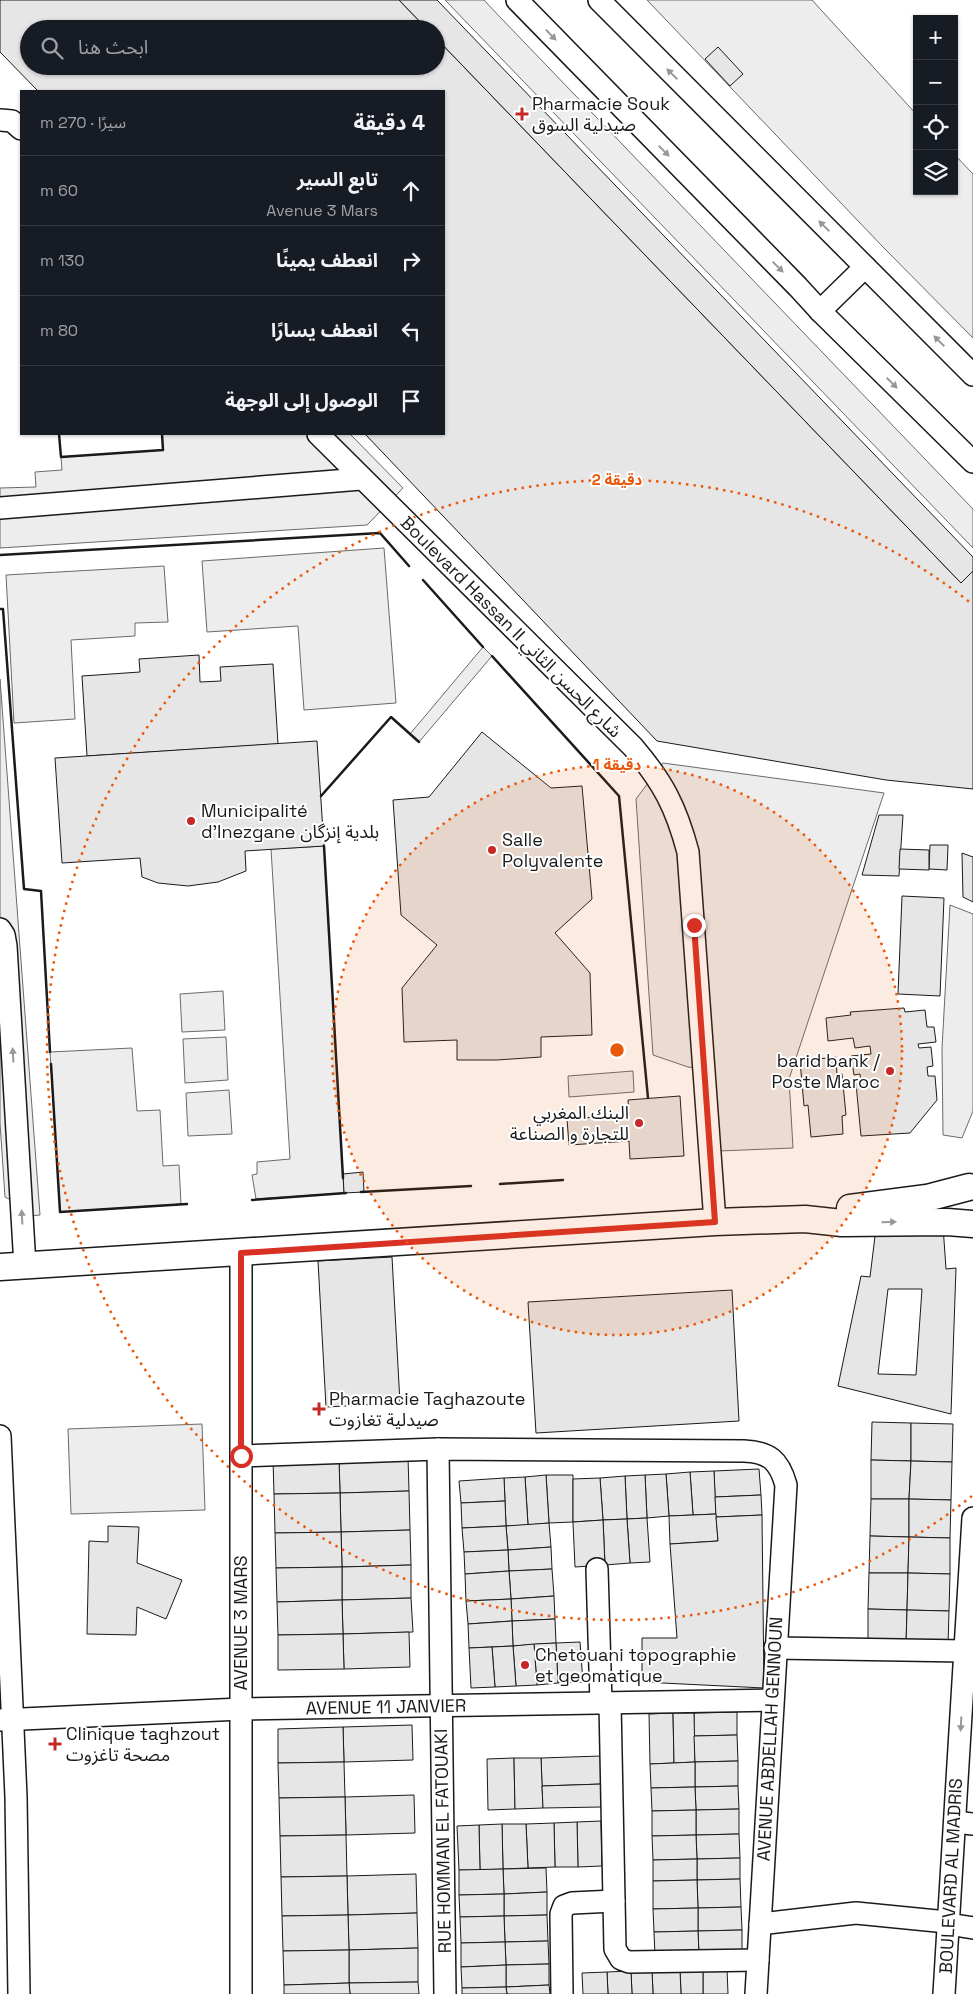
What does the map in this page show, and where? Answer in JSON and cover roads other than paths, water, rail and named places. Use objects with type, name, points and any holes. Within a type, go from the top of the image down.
[{"type":"street","points":[[517,0],[820,311],[973,462]]},
{"type":"street","points":[[599,0],[973,375]]},
{"type":"street","points":[[0,120],[12,121],[20,128]]},
{"type":"street","points":[[820,311],[865,267]]},
{"type":"street","name":"Boulevard Hassan II شارع الحسن الثاني","points":[[319,435],[361,479],[633,747],[653,770],[669,795],[680,823],[688,859],[715,1222]]},
{"type":"street","points":[[0,508],[361,479]]},
{"type":"street","points":[[0,929],[4,935],[6,946],[12,1266],[715,1222],[805,1219],[842,1223],[916,1222],[973,1224]]},
{"type":"street","points":[[805,1219],[840,1210],[927,1198],[971,1184]]},
{"type":"street","points":[[971,1184],[966,1197],[967,1207],[973,1220]]},
{"type":"street","name":"AVENUE 3 MARS","points":[[241,1253],[241,1994]]},
{"type":"street","points":[[0,1436],[6,1720],[16,1797],[19,1994]]},
{"type":"street","points":[[241,1456],[438,1449]]},
{"type":"street","name":"AVENUE ABDELLAH GENNOUN","points":[[438,1449],[759,1452],[772,1458],[782,1470],[786,1485],[756,1994]]},
{"type":"street","name":"RUE HOMMAN EL FATOUAKI","points":[[438,1449],[445,1994]]},
{"type":"street","name":"BOULEVARD AL MADRIS","points":[[944,1994],[948,1924],[964,1823],[968,1697],[965,1651],[973,1518]]},
{"type":"street","points":[[596,1569],[606,1703],[615,1949],[621,1959],[629,1962],[758,1960]]},
{"type":"street","points":[[775,1648],[965,1651]]},
{"type":"street","name":"AVENUE 11 JANVIER","points":[[6,1720],[241,1709],[772,1700]]},
{"type":"street","points":[[562,1994],[561,1914],[564,1906],[572,1903],[614,1901]]},
{"type":"street","points":[[760,1924],[856,1913],[947,1922],[948,1924],[973,1928]]},
{"type":"place","name":"Pharmacie Souk صيدلية السوق","points":[[522,114]]},
{"type":"place","name":"Municipalité d'Inezgane بلدية إنزگان","points":[[191,821]]},
{"type":"place","name":"Salle Polyvalente","points":[[492,850]]},
{"type":"place","name":"barid bank / Poste Maroc","points":[[890,1071]]},
{"type":"place","name":"البنك المغربي للتجارة و الصناعة","points":[[639,1123]]},
{"type":"place","name":"Pharmacie Taghazoute صيدلية تغازوت","points":[[319,1409]]},
{"type":"place","name":"Chetouani topographie et geomatique","points":[[525,1665]]},
{"type":"place","name":"Clinique taghzout مصحة تاغزوت","points":[[55,1744]]}]
